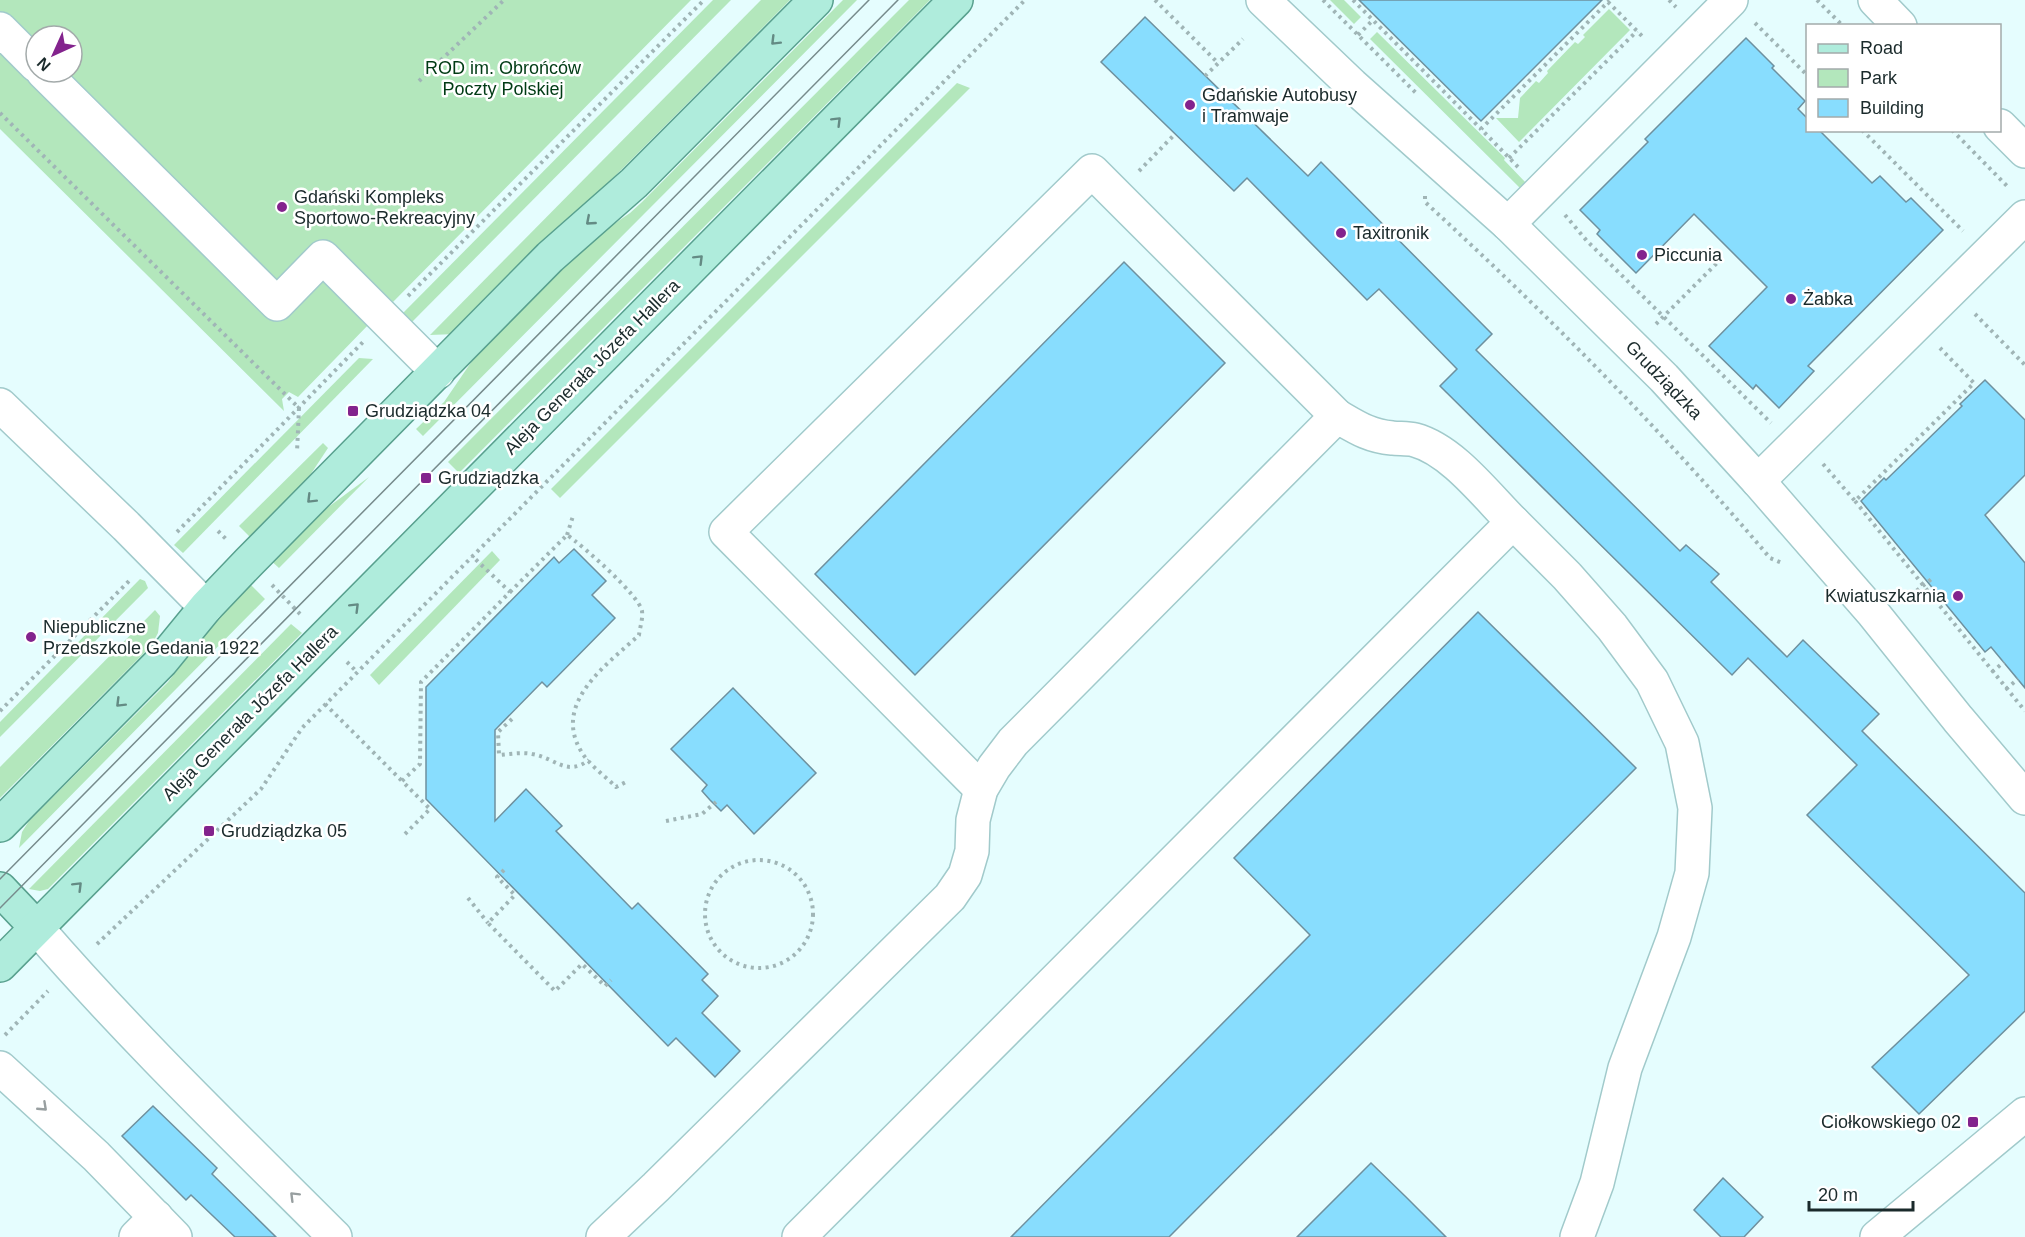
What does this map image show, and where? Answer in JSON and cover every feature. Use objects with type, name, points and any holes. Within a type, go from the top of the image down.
[{"type":"main road","points":[[0,825],[161,662],[206,607],[249,562],[550,256],[634,183],[816,0]]},
{"type":"main road","name":"Aleja Generała Józefa Hallera","points":[[0,965],[956,0]]},
{"type":"main road","points":[[0,889],[36,927]]},
{"type":"street","name":"Grudziądzka","points":[[1263,0],[1352,85],[1508,224],[1664,378],[1873,613],[2025,798]]},
{"type":"street","points":[[1875,0],[1898,24]]},
{"type":"street","points":[[1508,224],[1541,190],[1742,10]]},
{"type":"street","points":[[0,30],[24,53]]},
{"type":"street","points":[[55,84],[277,304],[323,257],[438,372]]},
{"type":"street","points":[[2001,127],[2025,151]]},
{"type":"street","points":[[981,789],[726,532],[1092,171],[1337,416],[1365,432],[1390,438],[1414,440],[1436,449],[1456,465],[1567,576],[1612,627],[1652,681],[1682,743],[1695,808],[1692,873],[1674,937],[1625,1068],[1597,1183],[1577,1237]]},
{"type":"street","points":[[1758,481],[1790,430],[1917,324],[1951,290],[2018,203]]},
{"type":"street","points":[[0,405],[206,607]]},
{"type":"street","points":[[603,1237],[950,897],[965,875],[972,851],[973,820],[981,789],[1013,742],[1337,416]]},
{"type":"street","points":[[799,1237],[1513,522]]},
{"type":"street","points":[[36,927],[71,968],[146,1046],[336,1237]]},
{"type":"street","points":[[0,1068],[96,1156],[155,1230]]},
{"type":"street","points":[[1877,1237],[2025,1114]]},
{"type":"path","points":[[419,81],[504,0]]},
{"type":"path","points":[[0,711],[386,319],[705,0]]},
{"type":"path","points":[[0,1039],[71,968],[261,789],[302,728],[325,704],[1025,0]]},
{"type":"path","points":[[1155,0],[1218,63]]},
{"type":"path","points":[[1353,0],[1541,190],[1587,241],[1773,426],[1790,430],[1855,501],[2025,711]]},
{"type":"path","points":[[1669,0],[1677,8]]},
{"type":"path","points":[[1817,0],[1841,24]]},
{"type":"path","points":[[1481,129],[1608,2],[1649,42]]},
{"type":"path","points":[[1742,10],[1806,73]]},
{"type":"path","points":[[1358,35],[1373,20]]},
{"type":"path","points":[[1509,158],[1637,31]]},
{"type":"path","points":[[1206,76],[1243,39]]},
{"type":"path","points":[[0,113],[299,408],[297,452]]},
{"type":"path","points":[[1864,132],[1966,234]]},
{"type":"path","points":[[1954,132],[2018,203]]},
{"type":"path","points":[[1116,195],[1175,134]]},
{"type":"path","points":[[1424,192],[1425,202],[1558,328],[1661,433],[1770,558],[1785,565]]},
{"type":"path","points":[[1653,327],[1720,260]]},
{"type":"path","points":[[1951,290],[2025,365]]},
{"type":"path","points":[[1855,501],[1974,382],[1917,324]]},
{"type":"path","points":[[402,782],[420,764],[421,682],[567,535],[573,516]]},
{"type":"path","points":[[218,531],[357,672]]},
{"type":"path","points":[[567,535],[579,543],[635,598],[642,610],[639,635],[583,689],[576,701],[573,714],[577,743],[589,760],[616,787],[628,781]]},
{"type":"path","points":[[472,555],[510,592]]},
{"type":"path","points":[[1902,603],[1934,577]]},
{"type":"path","points":[[1992,672],[2004,662]]},
{"type":"path","points":[[2006,689],[2018,680]]},
{"type":"path","points":[[325,704],[430,809],[405,834]]},
{"type":"path","points":[[512,719],[498,732],[499,755],[529,753],[543,756],[569,769],[580,767],[589,760]]},
{"type":"path","points":[[666,821],[702,814],[716,802]]},
{"type":"path","points":[[765,861],[783,866],[798,877],[806,887],[813,910],[813,923],[809,935],[795,955],[772,967],[747,967],[735,963],[716,947],[706,924],[705,912],[712,888],[720,878],[729,869],[740,864],[765,861]]},
{"type":"path","points":[[488,923],[515,895],[497,877],[504,870]]},
{"type":"path","points":[[468,897],[488,923],[555,991],[582,964],[605,986],[611,980]]},
{"type":"green space","name":"Gdański Kompleks Sportowo-Rekreacyjny","points":[[0,0],[691,0],[393,302],[362,274],[372,321],[298,397],[289,392],[282,399],[284,411],[0,129]]},
{"type":"green space","points":[[713,0],[731,0],[412,322],[403,313]]},
{"type":"green space","points":[[761,0],[790,0],[464,328],[456,334],[430,335]]},
{"type":"green space","points":[[843,0],[857,0],[423,436],[416,429],[444,402],[487,339],[566,257],[630,213],[642,202]]},
{"type":"green space","points":[[909,0],[930,0],[459,473],[448,462]]},
{"type":"green space","points":[[1330,0],[1344,0],[1361,17],[1354,24]]},
{"type":"green space","points":[[1609,9],[1630,30],[1519,142],[1496,118],[1518,118],[1520,98],[1536,81],[1539,83],[1548,73],[1547,71],[1575,42],[1578,44],[1585,37],[1583,35]]},
{"type":"green space","points":[[1377,32],[1505,158],[1504,160],[1526,183],[1520,188],[1370,39]]},
{"type":"green space","points":[[957,83],[970,88],[560,498],[551,489]]},
{"type":"green space","points":[[359,358],[373,359],[183,553],[174,545]]},
{"type":"green space","points":[[323,443],[328,448],[295,498],[255,542],[239,526]]},
{"type":"green space","points":[[369,477],[279,568],[267,557],[285,539]]},
{"type":"green space","points":[[492,551],[500,560],[379,685],[370,675]]},
{"type":"green space","points":[[140,579],[145,581],[148,588],[0,737],[0,722]]},
{"type":"green space","points":[[245,579],[265,599],[19,848],[22,832],[29,821],[168,682],[200,644]]},
{"type":"green space","points":[[155,610],[160,616],[158,633],[151,646],[0,798],[0,767]]},
{"type":"green space","points":[[291,624],[302,633],[48,889],[40,891],[29,889]]},
{"type":"building","points":[[1359,0],[1602,0],[1481,121]]},
{"type":"building","points":[[1145,17],[1308,176],[1321,162],[1492,334],[1476,350],[1680,551],[1686,545],[1719,574],[1711,582],[1787,657],[1803,640],[1879,714],[1862,731],[2025,893],[2025,1011],[1919,1114],[1872,1067],[1969,975],[1807,815],[1857,765],[1748,658],[1732,675],[1440,386],[1457,369],[1379,289],[1367,300],[1247,178],[1234,191],[1101,62]]},
{"type":"building","points":[[1746,38],[1805,101],[1798,109],[1806,117],[1806,132],[1821,132],[1872,183],[1880,176],[1906,202],[1911,198],[1943,230],[1808,366],[1814,371],[1779,408],[1756,385],[1753,389],[1709,346],[1767,287],[1694,214],[1636,273],[1597,234],[1600,230],[1580,210],[1648,142],[1645,139]]},
{"type":"building","points":[[1124,262],[1225,363],[915,675],[815,574]]},
{"type":"building","points":[[1985,380],[2025,420],[2025,475],[1985,515],[2025,563],[2025,688],[1991,647],[1985,652],[1861,501],[1884,478],[1886,480],[1962,406],[1960,404]]},
{"type":"building","points":[[574,549],[606,581],[592,595],[615,618],[547,687],[542,682],[495,730],[495,821],[526,789],[562,826],[556,831],[632,909],[638,903],[708,974],[702,980],[718,996],[702,1013],[740,1051],[715,1077],[676,1038],[668,1046],[426,799],[426,687],[554,557],[559,563]]},
{"type":"building","points":[[1478,612],[1636,768],[1169,1237],[1011,1237],[1310,935],[1234,858]]},
{"type":"building","points":[[733,688],[816,773],[754,834],[727,805],[721,811],[710,800],[702,791],[707,785],[671,749]]},
{"type":"building","points":[[153,1106],[217,1168],[212,1174],[276,1237],[235,1237],[191,1195],[186,1200],[122,1136]]},
{"type":"building","points":[[1371,1163],[1406,1197],[1446,1237],[1297,1237]]},
{"type":"building","points":[[1723,1178],[1763,1217],[1744,1237],[1721,1237],[1694,1210]]},
{"type":"tram line","points":[[0,879],[869,0]]},
{"type":"tram line","points":[[0,908],[898,0]]},
{"type":"place","name":"Gdańskie Autobusy i Tramwaje","points":[[1190,105]]},
{"type":"place","name":"Gdański Kompleks Sportowo-Rekreacyjny","points":[[282,207]]},
{"type":"place","name":"Taxitronik","points":[[1341,233]]},
{"type":"place","name":"Piccunia","points":[[1642,255]]},
{"type":"place","name":"Żabka","points":[[1791,299]]},
{"type":"place","name":"Grudziądzka 04","points":[[353,411]]},
{"type":"place","name":"Grudziądzka","points":[[426,478]]},
{"type":"place","name":"Kwiatuszkarnia","points":[[1958,596]]},
{"type":"place","name":"Niepubliczne Przedszkole Gedania 1922","points":[[31,637]]},
{"type":"place","name":"Grudziądzka 05","points":[[209,831]]},
{"type":"place","name":"Ciołkowskiego 02","points":[[1973,1122]]},
{"type":"park label","name":"ROD im. Obrońców Poczty Polskiej","points":[[503,78]]}]
